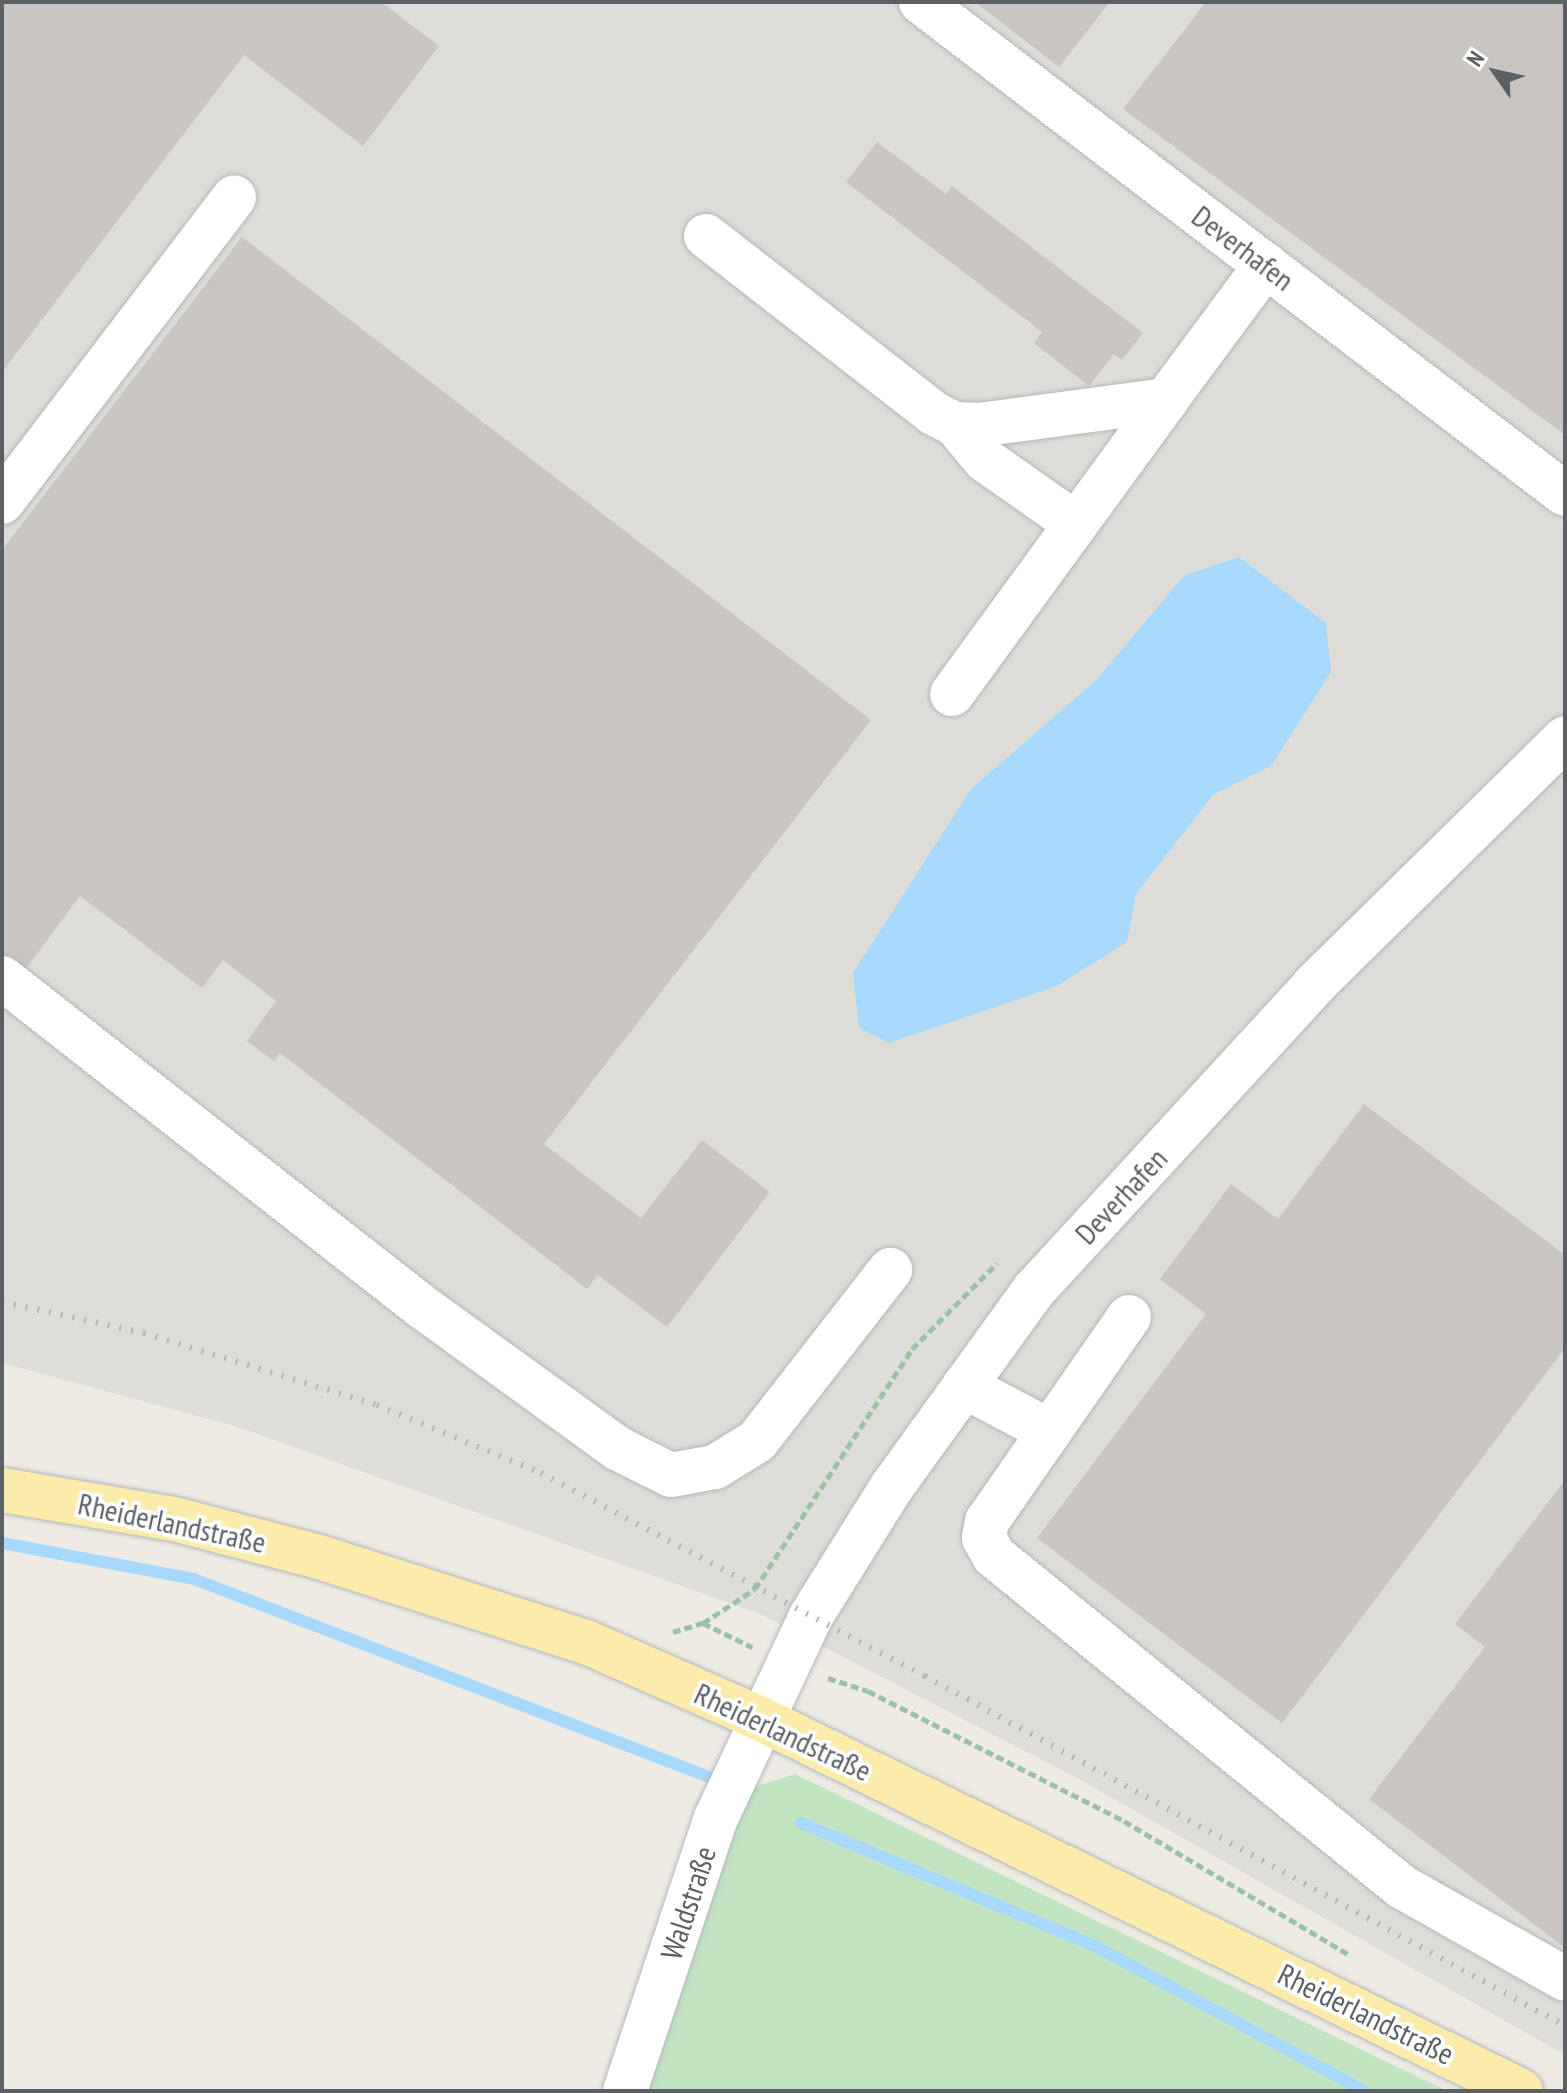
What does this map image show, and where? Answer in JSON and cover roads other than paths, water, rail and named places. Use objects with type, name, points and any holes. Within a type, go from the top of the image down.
[{"type":"main road","name":"Rheiderlandstraße","points":[[2,1490],[174,1519],[319,1557],[586,1642],[761,1719],[1521,2091]]},
{"type":"street","name":"Deverhafen","points":[[921,2],[1565,494]]},
{"type":"street","points":[[2,502],[234,197]]},
{"type":"street","points":[[706,236],[933,413],[955,424],[985,460],[1076,524]]},
{"type":"street","points":[[952,694],[1266,265]]},
{"type":"street","points":[[955,424],[979,425],[1166,400]]},
{"type":"street","name":"Deverhafen","points":[[761,1719],[811,1616],[891,1488],[1034,1290],[1314,985],[1565,738]]},
{"type":"street","points":[[2,978],[421,1306],[617,1448],[671,1475],[715,1467],[757,1441],[890,1270]]},
{"type":"street","points":[[1129,1317],[1047,1430],[987,1521],[984,1538],[994,1556],[1402,1887],[1565,1979]]},
{"type":"street","points":[[964,1386],[1047,1430]]},
{"type":"street","name":"Waldstraße","points":[[625,2091],[716,1818],[761,1719]]},
{"type":"water","points":[[1239,557],[1326,623],[1331,672],[1271,766],[1213,795],[1136,894],[1127,942],[1057,986],[889,1043],[859,1028],[853,973],[971,789],[1095,681],[1185,575]]},
{"type":"waterway","points":[[2,1543],[194,1579],[709,1777]]},
{"type":"waterway","points":[[801,1823],[1095,1946],[1364,2091]]},
{"type":"railway","points":[[2,1302],[144,1333],[377,1405],[541,1473],[925,1676],[1565,2026]]}]
